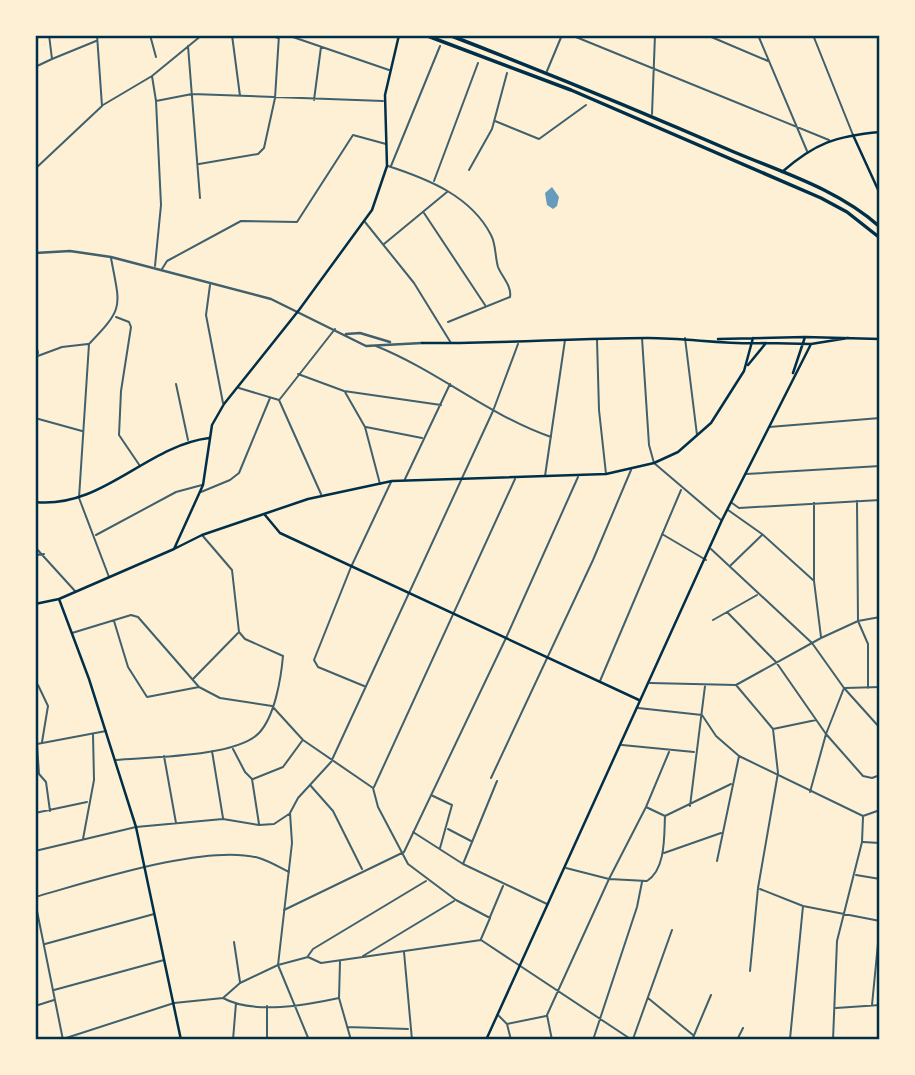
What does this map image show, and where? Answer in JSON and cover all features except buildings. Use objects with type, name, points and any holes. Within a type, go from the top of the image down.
[{"type":"highway","points":[[425,35],[571,90],[821,198],[847,212],[880,238]]},
{"type":"highway","points":[[449,35],[461,37],[782,172],[838,197],[880,227]]},
{"type":"main road","points":[[174,549],[203,485],[212,425],[224,404],[365,222],[377,200],[389,166],[384,101],[399,35]]},
{"type":"main road","points":[[782,172],[807,151],[830,141],[880,132]]},
{"type":"main road","points":[[853,135],[880,194]]},
{"type":"main road","points":[[792,376],[805,337]]},
{"type":"main road","points":[[714,340],[805,337],[880,339]]},
{"type":"main road","points":[[422,343],[519,344],[565,339],[685,338],[811,344],[848,338]]},
{"type":"main road","points":[[754,338],[759,343]]},
{"type":"main road","points":[[744,371],[754,338]]},
{"type":"main road","points":[[757,350],[766,342]]},
{"type":"main road","points":[[35,604],[59,599],[202,536],[321,495],[392,481],[578,476],[606,474],[654,463],[678,452],[723,408],[759,343]]},
{"type":"main road","points":[[486,1040],[639,708],[722,520],[792,376],[811,344]]},
{"type":"main road","points":[[35,502],[79,498],[188,440],[210,438]]},
{"type":"main road","points":[[265,515],[280,533],[641,701]]},
{"type":"main road","points":[[59,599],[107,731],[136,827],[181,1040]]},
{"type":"street","points":[[49,35],[52,59]]},
{"type":"street","points":[[97,35],[102,106]]},
{"type":"street","points":[[150,35],[156,57]]},
{"type":"street","points":[[35,169],[102,106],[152,76],[202,35]]},
{"type":"street","points":[[232,35],[240,96]]},
{"type":"street","points":[[199,164],[261,151],[267,143],[275,98],[279,37],[270,35]]},
{"type":"street","points":[[287,35],[390,71]]},
{"type":"street","points":[[546,72],[562,35]]},
{"type":"street","points":[[571,35],[830,141]]},
{"type":"street","points":[[652,117],[655,35]]},
{"type":"street","points":[[758,35],[807,151]]},
{"type":"street","points":[[813,35],[853,135]]},
{"type":"street","points":[[709,36],[769,62]]},
{"type":"street","points":[[35,67],[97,40]]},
{"type":"street","points":[[188,46],[200,198]]},
{"type":"street","points":[[314,101],[321,47]]},
{"type":"street","points":[[440,47],[389,166],[434,182],[463,201],[492,236],[498,267],[511,292],[510,297],[448,323]]},
{"type":"street","points":[[434,182],[478,63]]},
{"type":"street","points":[[469,170],[495,121],[507,73]]},
{"type":"street","points":[[152,76],[156,101],[161,205],[155,266]]},
{"type":"street","points":[[156,101],[192,94],[314,101],[384,101]]},
{"type":"street","points":[[495,121],[539,139],[586,105]]},
{"type":"street","points":[[162,269],[167,261],[241,221],[298,222],[353,135],[387,144]]},
{"type":"street","points":[[383,245],[448,191]]},
{"type":"street","points":[[424,213],[486,306]]},
{"type":"street","points":[[365,222],[414,283],[451,343]]},
{"type":"street","points":[[35,260],[37,252],[70,251],[111,257],[155,266],[210,285],[271,299],[299,310],[358,343],[376,346],[413,362],[514,424],[551,437]]},
{"type":"street","points":[[35,358],[38,354],[89,344],[115,317],[119,296],[111,257]]},
{"type":"street","points":[[210,285],[206,315],[224,404]]},
{"type":"street","points":[[115,317],[129,322],[131,327],[127,367],[121,391],[119,435],[140,466]]},
{"type":"street","points":[[279,400],[335,329]]},
{"type":"street","points":[[346,334],[360,334],[392,342],[422,343]]},
{"type":"street","points":[[642,338],[649,445],[654,463],[681,489],[722,520]]},
{"type":"street","points":[[685,338],[697,436]]},
{"type":"street","points":[[545,477],[565,339]]},
{"type":"street","points":[[597,339],[599,411],[606,474]]},
{"type":"street","points":[[35,341],[38,354]]},
{"type":"street","points":[[376,346],[392,342]]},
{"type":"street","points":[[89,344],[79,498],[109,578]]},
{"type":"street","points":[[35,852],[136,827],[223,819],[259,825],[274,824],[290,813],[309,785],[331,762],[493,411],[519,344]]},
{"type":"street","points":[[298,374],[345,391],[442,405]]},
{"type":"street","points":[[176,384],[188,440]]},
{"type":"street","points":[[404,480],[450,384]]},
{"type":"street","points":[[236,387],[279,400],[321,495]]},
{"type":"street","points":[[345,391],[365,427],[380,484]]},
{"type":"street","points":[[200,492],[230,480],[239,473],[270,397]]},
{"type":"street","points":[[35,418],[83,431]]},
{"type":"street","points":[[768,427],[880,418]]},
{"type":"street","points":[[365,427],[424,438]]},
{"type":"street","points":[[745,474],[880,466]]},
{"type":"street","points":[[491,778],[593,560],[632,469]]},
{"type":"street","points":[[283,911],[362,870],[404,852],[506,638],[578,476]]},
{"type":"street","points":[[490,918],[456,901],[408,864],[378,807],[373,789],[515,479]]},
{"type":"street","points":[[364,686],[318,667],[314,660],[351,567],[392,481]]},
{"type":"street","points":[[95,536],[168,496],[203,485]]},
{"type":"street","points":[[600,681],[681,489]]},
{"type":"street","points":[[731,502],[739,508],[880,500]]},
{"type":"street","points":[[857,501],[858,621],[868,644],[868,688]]},
{"type":"street","points":[[814,503],[814,581],[821,638]]},
{"type":"street","points":[[728,510],[762,534],[814,581]]},
{"type":"street","points":[[661,533],[706,560]]},
{"type":"street","points":[[730,566],[762,534]]},
{"type":"street","points":[[115,760],[232,747],[258,734],[272,706],[284,656],[245,639],[239,632],[232,570],[202,536]]},
{"type":"street","points":[[35,547],[75,592]]},
{"type":"street","points":[[711,549],[757,595],[812,643],[844,688],[880,728]]},
{"type":"street","points":[[35,555],[44,554]]},
{"type":"street","points":[[713,620],[757,595]]},
{"type":"street","points":[[727,612],[776,662],[826,734],[863,776],[872,778],[880,775]]},
{"type":"street","points":[[71,633],[131,615],[138,617],[199,687],[220,698],[272,706],[303,740],[373,789]]},
{"type":"street","points":[[649,683],[736,685],[821,638],[858,621],[880,617]]},
{"type":"street","points":[[114,620],[128,667],[148,697],[199,687]]},
{"type":"street","points":[[193,679],[239,632]]},
{"type":"street","points":[[690,806],[705,684]]},
{"type":"street","points":[[38,685],[48,706],[43,743]]},
{"type":"street","points":[[736,685],[773,729],[778,773],[758,888],[750,971]]},
{"type":"street","points":[[844,688],[880,687]]},
{"type":"street","points":[[810,793],[826,734],[844,688]]},
{"type":"street","points":[[639,708],[702,715],[716,736],[739,756],[778,773],[810,793],[863,816],[880,810]]},
{"type":"street","points":[[773,729],[817,720]]},
{"type":"street","points":[[50,811],[46,782],[37,775],[37,744],[107,731]]},
{"type":"street","points":[[83,840],[94,780],[93,733]]},
{"type":"street","points":[[252,779],[283,766],[303,740]]},
{"type":"street","points":[[622,745],[668,752],[695,752]]},
{"type":"street","points":[[232,747],[245,772],[252,779],[259,825]]},
{"type":"street","points":[[211,750],[223,819]]},
{"type":"street","points":[[552,1040],[547,1015],[609,879],[646,807],[668,752]]},
{"type":"street","points":[[164,755],[176,824]]},
{"type":"street","points":[[718,861],[739,756]]},
{"type":"street","points":[[463,864],[497,781]]},
{"type":"street","points":[[646,807],[665,816],[732,784]]},
{"type":"street","points":[[309,785],[333,811],[362,870]]},
{"type":"street","points":[[430,794],[452,805],[440,849]]},
{"type":"street","points":[[35,813],[89,802]]},
{"type":"street","points":[[290,813],[292,843],[278,965],[309,1040]]},
{"type":"street","points":[[565,868],[609,879],[642,882],[653,877],[663,853],[665,816]]},
{"type":"street","points":[[803,906],[789,1040],[834,1040],[836,950],[862,842],[863,816]]},
{"type":"street","points":[[446,829],[472,841]]},
{"type":"street","points":[[412,831],[503,886],[548,905]]},
{"type":"street","points":[[663,853],[723,833]]},
{"type":"street","points":[[862,842],[880,843]]},
{"type":"street","points":[[289,872],[258,858],[217,857],[146,867],[35,899],[63,1040],[174,1003],[223,998],[267,1006],[295,1007],[339,998]]},
{"type":"street","points":[[855,875],[880,879]]},
{"type":"street","points":[[308,957],[313,949],[427,881]]},
{"type":"street","points":[[593,1040],[637,907],[642,882]]},
{"type":"street","points":[[481,940],[503,886]]},
{"type":"street","points":[[758,888],[803,906],[880,921],[872,1006]]},
{"type":"street","points":[[362,957],[456,901]]},
{"type":"street","points":[[45,944],[155,913]]},
{"type":"street","points":[[223,998],[240,984],[278,965],[308,957],[321,963],[481,940],[519,967],[601,1016],[633,1040],[672,930]]},
{"type":"street","points":[[234,942],[240,984]]},
{"type":"street","points":[[404,951],[412,1040]]},
{"type":"street","points":[[53,990],[164,960]]},
{"type":"street","points":[[340,961],[339,998],[351,1040]]},
{"type":"street","points":[[692,1040],[711,995]]},
{"type":"street","points":[[648,998],[693,1035]]},
{"type":"street","points":[[35,1006],[55,1000]]},
{"type":"street","points":[[233,1040],[236,1002]]},
{"type":"street","points":[[834,1009],[880,1005]]},
{"type":"street","points":[[267,1006],[267,1040]]},
{"type":"street","points":[[498,1015],[508,1024],[511,1040]]},
{"type":"street","points":[[508,1024],[547,1015]]},
{"type":"street","points":[[346,1027],[410,1029]]},
{"type":"street","points":[[737,1040],[743,1028]]},
{"type":"water","points":[[552,187],[559,197],[557,206],[553,209],[547,205],[545,193]]}]
